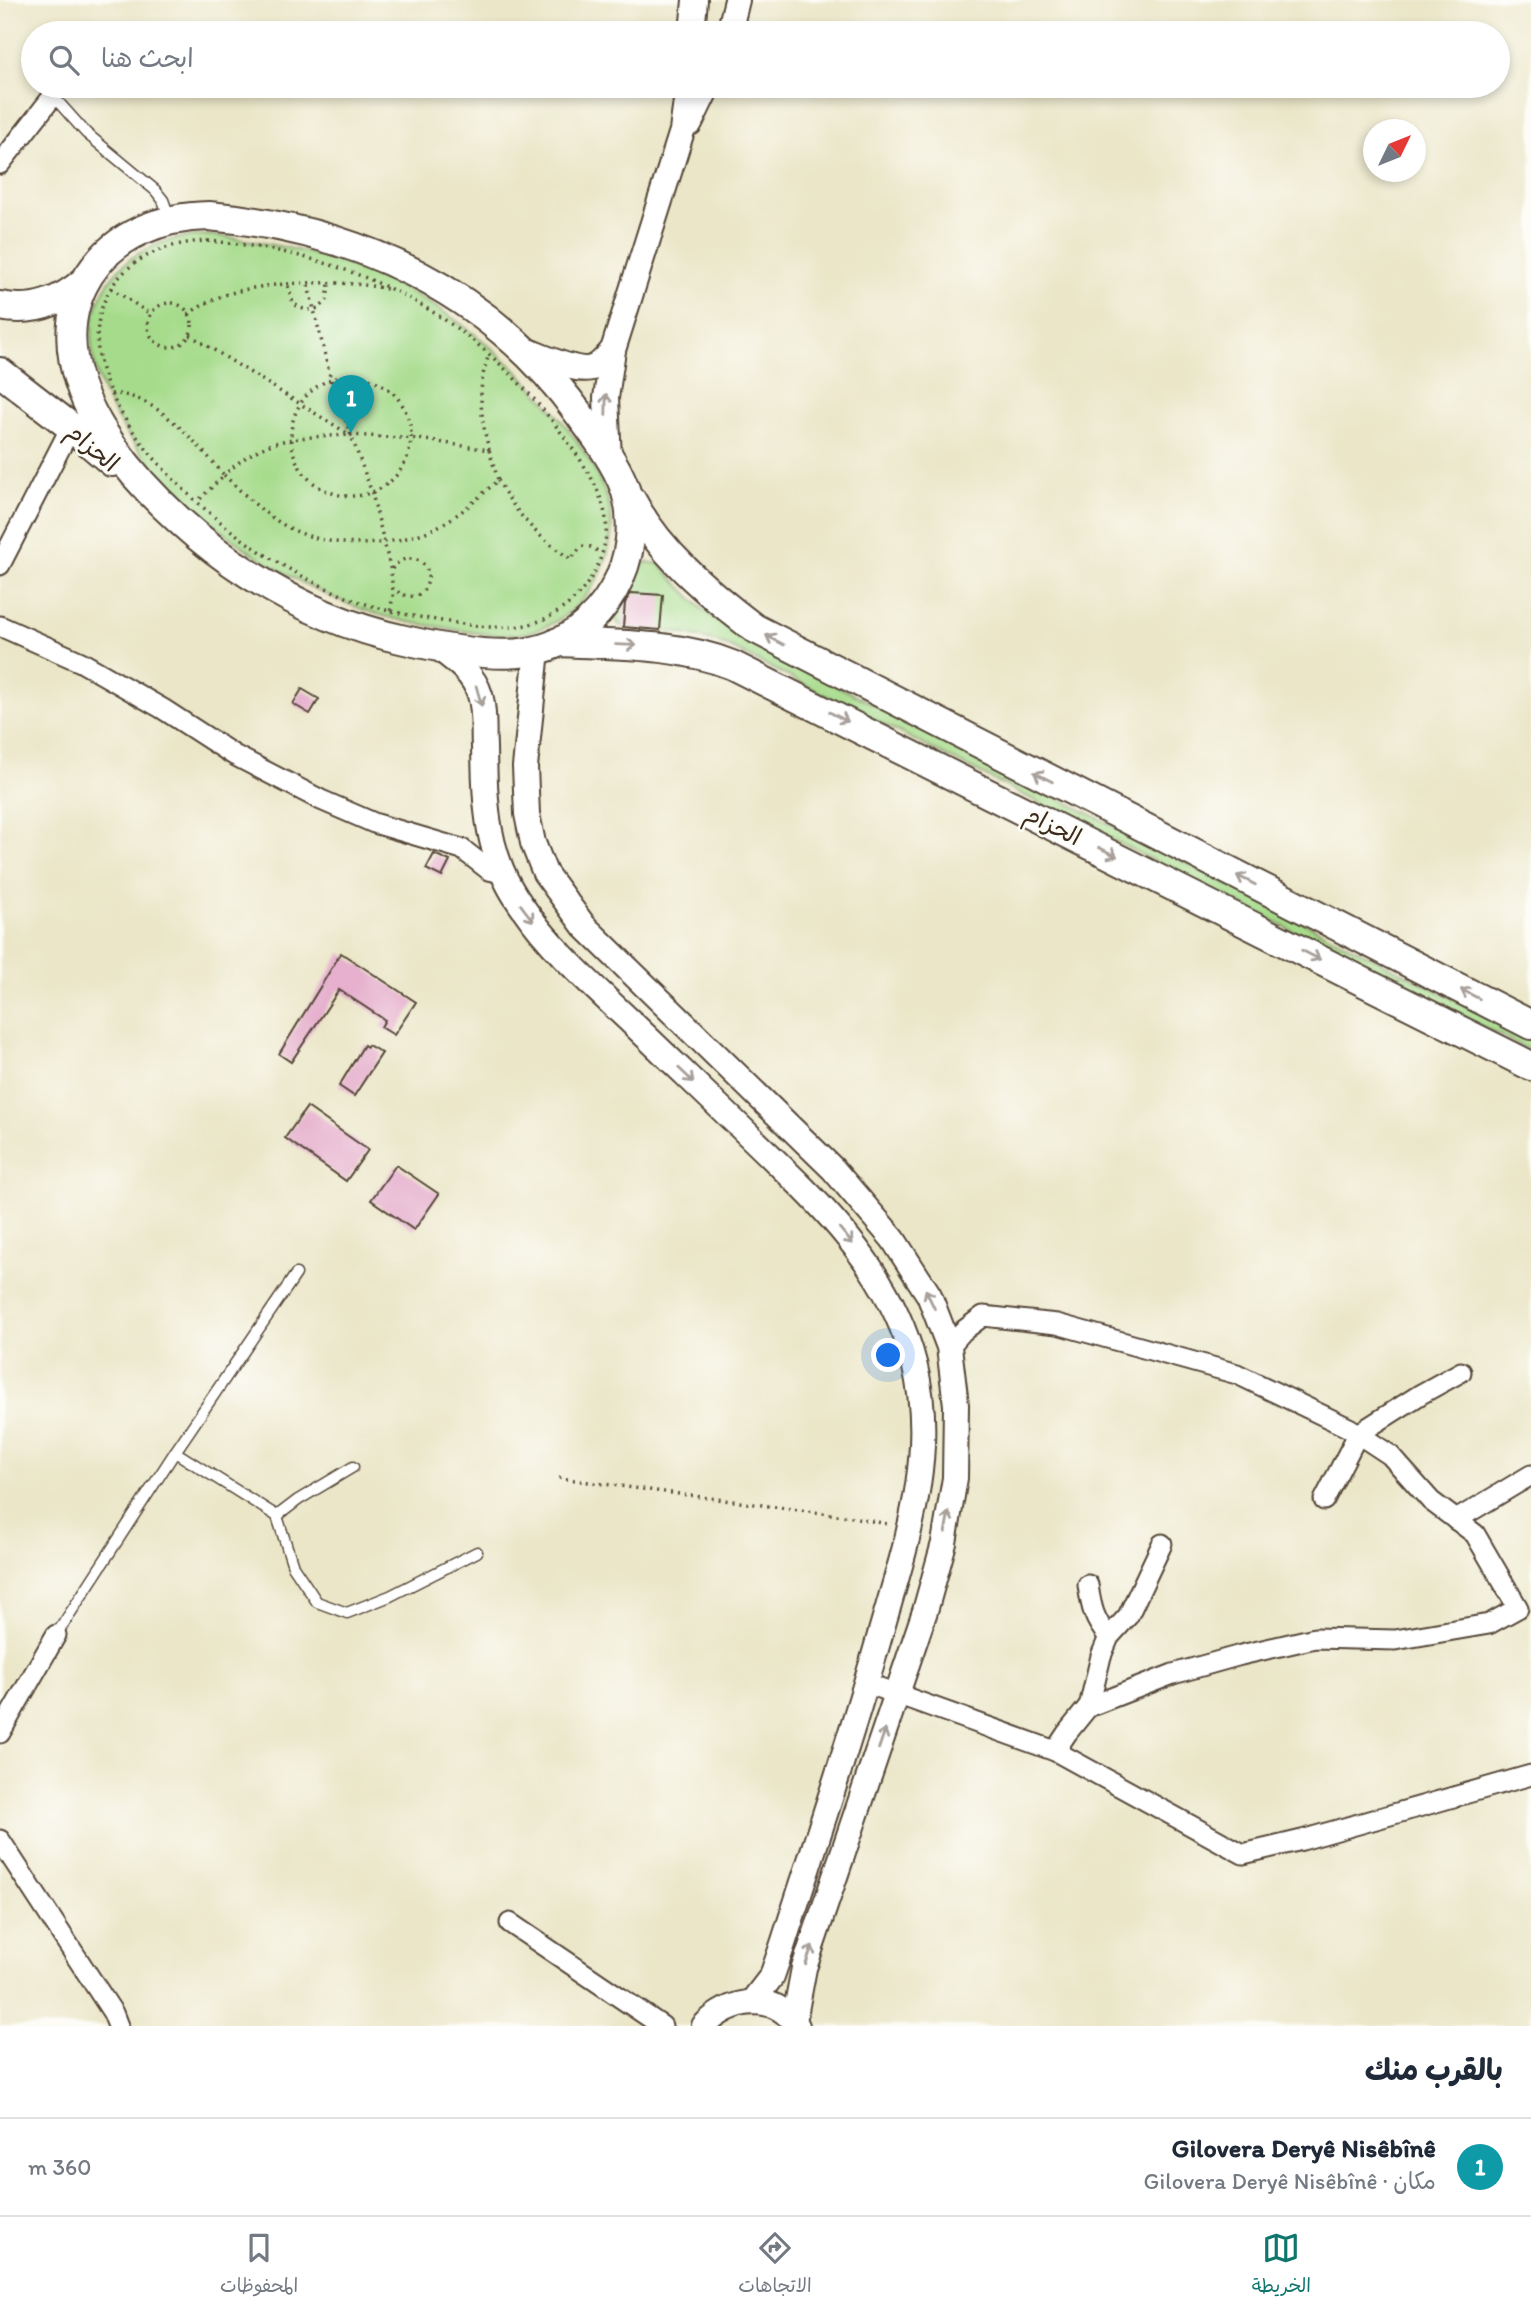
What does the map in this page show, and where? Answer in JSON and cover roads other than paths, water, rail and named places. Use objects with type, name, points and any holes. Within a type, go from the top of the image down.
[{"type":"main road","points":[[191,514],[139,479],[104,433],[79,385],[72,358],[71,329],[76,303],[96,281],[103,258],[122,241],[154,224],[170,219],[209,216],[235,218],[295,228],[350,244],[407,268],[449,292],[487,319],[520,348],[560,389],[609,458],[623,485],[632,518],[621,578],[605,605],[589,620],[548,646]]},
{"type":"main road","points":[[0,306],[45,306],[96,281]]},
{"type":"main road","name":"الحزام","points":[[0,372],[191,514],[229,561],[273,589],[326,616],[388,624],[436,646],[493,653],[521,653],[548,646],[648,646],[711,656],[1531,1066]]},
{"type":"main road","name":"الحزام","points":[[623,485],[639,515],[667,550],[707,590],[754,628],[1531,1025]]},
{"type":"street","points":[[693,21],[695,0]]},
{"type":"street","points":[[732,21],[737,0]]},
{"type":"street","points":[[0,164],[51,98]]},
{"type":"street","points":[[609,458],[606,398],[613,350],[682,131],[686,98]]},
{"type":"street","points":[[674,155],[702,98]]},
{"type":"street","points":[[520,348],[569,366],[589,369],[600,365],[613,350]]},
{"type":"street","points":[[0,565],[71,426]]},
{"type":"street","points":[[0,626],[81,662],[163,709],[234,755],[321,800],[374,823],[463,849],[489,870],[502,873]]},
{"type":"street","points":[[436,646],[467,671],[480,695],[489,833],[502,873],[520,905],[565,959],[825,1210],[866,1260],[883,1286],[915,1364],[922,1423],[910,1530],[866,1683],[772,1976],[752,2002]]},
{"type":"street","points":[[548,646],[525,767],[527,814],[533,844],[545,873],[584,926],[833,1169],[893,1239],[929,1295],[949,1347],[956,1405],[955,1478],[944,1543],[898,1694],[804,1968],[796,2024]]},
{"type":"street","points":[[949,1347],[963,1331],[983,1316],[1057,1324],[1237,1374],[1358,1434],[1390,1455],[1431,1501],[1475,1534],[1518,1608],[1489,1624],[1395,1640],[1315,1639],[1241,1655],[1173,1674],[1089,1707]]},
{"type":"street","points":[[1324,1500],[1358,1434],[1461,1372]]},
{"type":"street","points":[[1456,1520],[1531,1475]]},
{"type":"street","points":[[1055,1752],[1089,1707],[1101,1656],[1109,1637],[1128,1616],[1162,1544]]},
{"type":"street","points":[[1088,1586],[1091,1608],[1098,1625],[1109,1637]]},
{"type":"street","points":[[0,1734],[56,1635]]},
{"type":"street","points":[[866,1683],[1055,1752],[1243,1854],[1302,1840],[1531,1775]]},
{"type":"street","points":[[0,1840],[113,2013],[118,2026]]},
{"type":"street","points":[[510,1923],[662,2026]]},
{"type":"street","points":[[704,2026],[717,2013],[734,2004],[752,2002],[768,2004],[782,2011],[796,2024]]},
{"type":"lane","points":[[55,98],[86,133],[155,190],[163,200],[170,219]]},
{"type":"lane","points":[[56,1635],[175,1452],[296,1274]]},
{"type":"lane","points":[[175,1452],[277,1516],[293,1566],[317,1602],[347,1613],[390,1596],[477,1552]]},
{"type":"lane","points":[[277,1516],[353,1466]]},
{"type":"place","name":"Gilovera Deryê Nisêbînê","points":[[351,433]]}]
